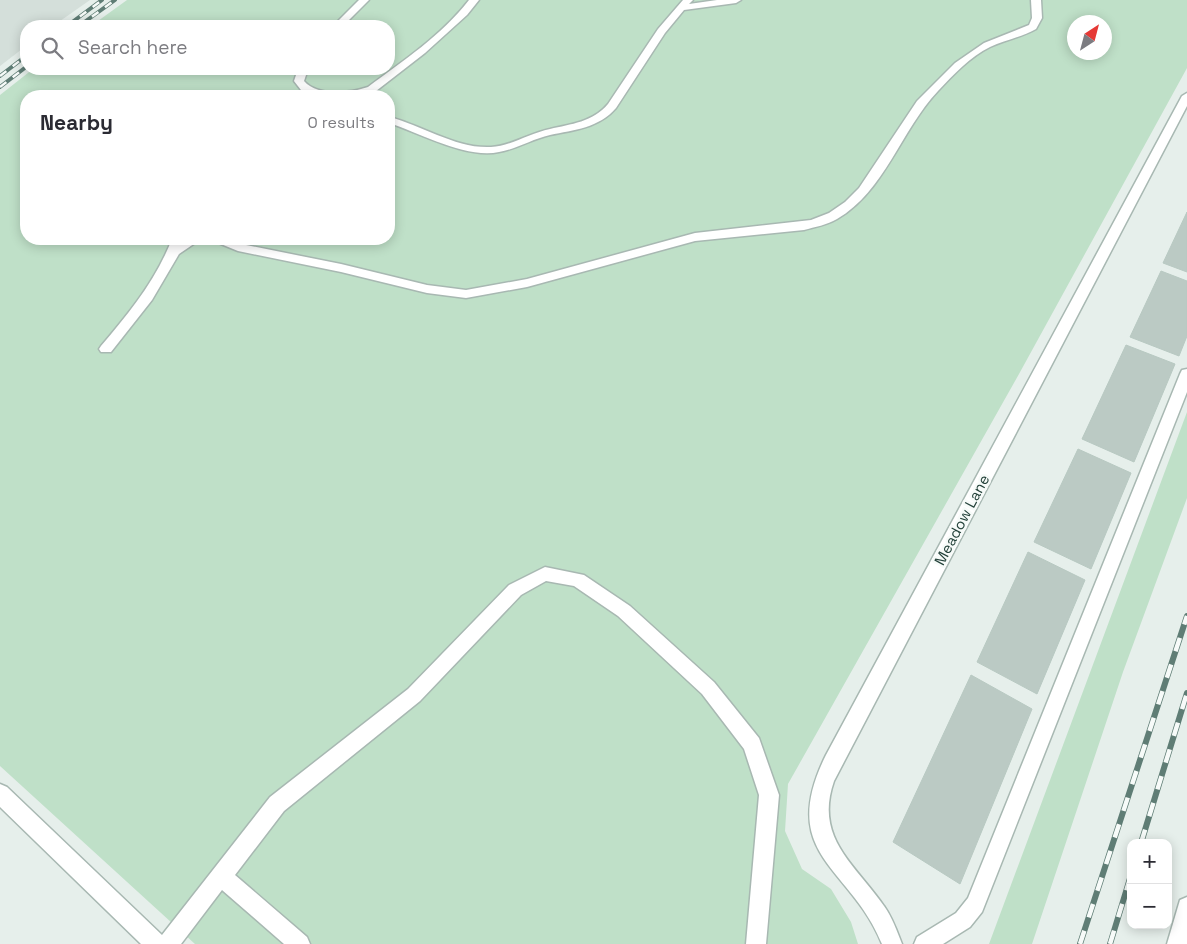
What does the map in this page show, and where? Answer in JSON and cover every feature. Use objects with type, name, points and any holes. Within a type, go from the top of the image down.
[{"type":"street","points":[[344,20],[364,0]]},
{"type":"street","points":[[395,71],[422,51],[458,18],[474,0]]},
{"type":"street","points":[[395,122],[453,142],[485,150],[499,149],[543,134],[580,126],[606,113],[661,32],[684,4],[736,0]]},
{"type":"street","points":[[236,245],[246,249],[341,268],[434,290],[466,294],[528,283],[695,237],[804,226],[819,222],[843,209],[861,191],[891,151],[915,110],[934,88],[975,52],[1033,27],[1037,18],[1036,0]]},
{"type":"street","points":[[302,75],[299,81],[304,88],[309,90]]},
{"type":"street","points":[[365,90],[372,88],[390,75]]},
{"type":"street","name":"Meadow Lane","points":[[892,944],[877,912],[843,870],[825,843],[820,824],[818,802],[824,782],[842,744],[1187,96]]},
{"type":"street","points":[[106,349],[150,295],[176,245]]},
{"type":"street","points":[[173,252],[182,245]]},
{"type":"street","points":[[924,944],[963,920],[975,905],[1187,374]]},
{"type":"street","points":[[168,944],[277,804],[414,695],[515,590],[544,574],[578,580],[624,611],[708,688],[752,744],[769,794],[759,943]]},
{"type":"street","points":[[0,794],[156,944]]},
{"type":"street","points":[[221,876],[300,944]]},
{"type":"street","points":[[1181,942],[1187,907]]},
{"type":"shaded area","points":[[0,0],[90,0],[62,20],[20,20],[20,51],[0,66]]},
{"type":"green space","points":[[127,0],[1187,0],[1187,68],[1019,374],[788,784],[785,831],[802,869],[831,889],[851,922],[858,944],[195,944],[0,766],[0,95],[25,75],[395,75],[395,20],[99,20]]},
{"type":"green space","points":[[1187,412],[1187,498],[1123,672],[1032,944],[989,944]]},
{"type":"building","points":[[1187,212],[1187,272],[1163,263]]},
{"type":"building","points":[[1161,271],[1187,281],[1187,336],[1179,356],[1130,337]]},
{"type":"building","points":[[1126,345],[1175,364],[1134,462],[1082,439]]},
{"type":"building","points":[[1078,449],[1131,473],[1091,569],[1034,542]]},
{"type":"building","points":[[1028,552],[1085,580],[1037,694],[977,662]]},
{"type":"building","points":[[971,675],[1032,709],[960,884],[893,842]]},
{"type":"railway","points":[[75,20],[102,0]]},
{"type":"railway","points":[[87,20],[115,0]]},
{"type":"railway","points":[[0,76],[20,61]]},
{"type":"railway","points":[[0,87],[20,72]]},
{"type":"railway","points":[[1080,944],[1187,616]]},
{"type":"railway","points":[[1142,839],[1187,693]]},
{"type":"railway","points":[[1110,944],[1128,884]]}]
